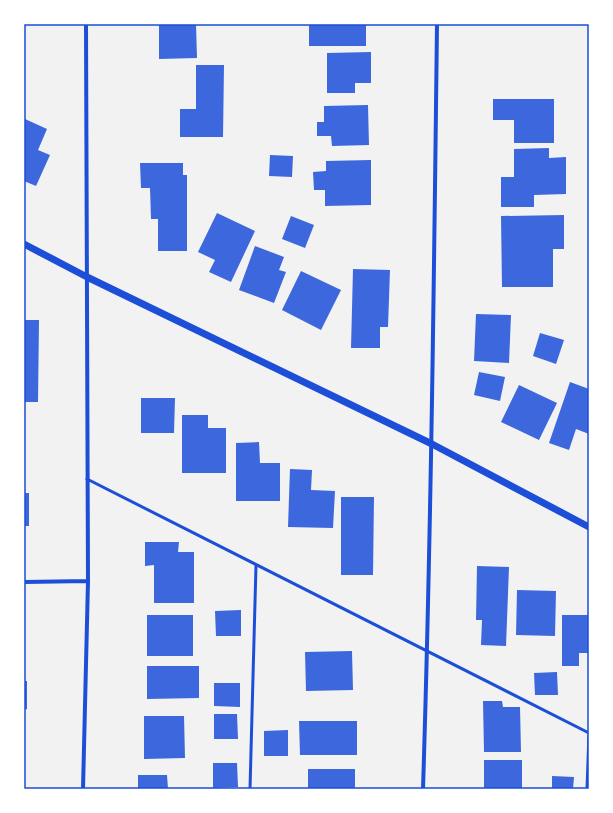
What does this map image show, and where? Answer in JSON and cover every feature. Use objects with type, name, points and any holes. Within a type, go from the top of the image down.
[{"type":"street","points":[[83,789],[88,581],[86,24]]},
{"type":"street","points":[[423,789],[432,444],[437,24]]},
{"type":"street","points":[[24,244],[87,277],[432,444],[589,526]]},
{"type":"street","points":[[24,582],[88,581]]},
{"type":"lane","points":[[87,479],[589,733],[587,789]]},
{"type":"lane","points":[[250,789],[256,565]]},
{"type":"building","points":[[159,24],[196,24],[197,58],[159,59]]},
{"type":"building","points":[[309,24],[366,24],[366,46],[309,46]]},
{"type":"building","points":[[371,52],[371,83],[355,83],[355,93],[327,93],[327,53]]},
{"type":"building","points":[[196,65],[224,65],[223,137],[180,137],[180,109],[196,109]]},
{"type":"building","points":[[493,99],[554,99],[554,143],[514,143],[514,120],[493,120]]},
{"type":"building","points":[[368,105],[369,145],[332,146],[331,136],[317,136],[317,122],[324,122],[324,106]]},
{"type":"building","points":[[25,119],[47,129],[38,150],[50,155],[36,186],[24,181]]},
{"type":"building","points":[[549,148],[549,158],[566,157],[566,194],[534,195],[534,207],[501,207],[501,177],[514,177],[514,149]]},
{"type":"building","points":[[270,155],[293,156],[292,177],[269,176]]},
{"type":"building","points":[[371,160],[371,205],[325,206],[325,190],[314,190],[313,172],[326,171],[326,161]]},
{"type":"building","points":[[140,163],[183,163],[183,175],[187,175],[187,251],[158,251],[158,219],[151,219],[150,188],[141,188]]},
{"type":"building","points":[[217,213],[255,231],[231,282],[209,272],[215,260],[198,252]]},
{"type":"building","points":[[564,215],[564,249],[553,249],[553,287],[502,287],[501,216]]},
{"type":"building","points":[[291,216],[314,225],[305,248],[282,239]]},
{"type":"building","points":[[255,246],[284,257],[279,270],[286,272],[274,303],[239,290]]},
{"type":"building","points":[[353,269],[390,270],[388,327],[380,327],[380,348],[351,348]]},
{"type":"building","points":[[301,271],[341,290],[321,330],[282,310]]},
{"type":"building","points":[[476,314],[511,315],[509,363],[474,361]]},
{"type":"building","points":[[24,320],[39,320],[38,402],[24,402]]},
{"type":"building","points":[[540,333],[564,340],[556,364],[533,356]]},
{"type":"building","points":[[479,372],[505,377],[500,401],[474,395]]},
{"type":"building","points":[[570,382],[589,389],[589,434],[576,429],[569,450],[549,443]]},
{"type":"building","points":[[519,385],[557,403],[539,440],[501,422]]},
{"type":"building","points":[[141,398],[175,398],[174,433],[141,433]]},
{"type":"building","points":[[182,415],[208,415],[208,428],[226,428],[226,473],[182,473]]},
{"type":"building","points":[[259,442],[260,463],[280,463],[280,501],[236,501],[236,443]]},
{"type":"building","points":[[290,469],[312,470],[311,490],[335,491],[333,528],[288,527]]},
{"type":"building","points":[[24,493],[29,493],[29,526],[24,526]]},
{"type":"building","points":[[341,497],[374,497],[373,575],[341,575]]},
{"type":"building","points":[[145,542],[179,542],[178,552],[194,552],[194,603],[154,603],[154,565],[145,566]]},
{"type":"building","points":[[477,566],[509,567],[506,646],[481,645],[482,620],[476,620]]},
{"type":"building","points":[[517,590],[556,591],[555,636],[516,635]]},
{"type":"building","points":[[241,610],[241,636],[216,636],[215,611]]},
{"type":"building","points":[[147,615],[193,615],[193,656],[147,656]]},
{"type":"building","points":[[562,615],[589,615],[589,653],[579,653],[579,666],[562,666]]},
{"type":"building","points":[[352,651],[353,690],[306,691],[305,652]]},
{"type":"building","points":[[147,666],[199,666],[199,698],[147,699]]},
{"type":"building","points":[[557,672],[558,695],[535,695],[534,673]]},
{"type":"building","points":[[24,681],[27,681],[27,709],[24,710]]},
{"type":"building","points":[[214,683],[240,683],[240,707],[214,706]]},
{"type":"building","points":[[483,701],[502,701],[503,707],[520,707],[521,752],[484,752]]},
{"type":"building","points":[[214,714],[237,714],[238,739],[214,739]]},
{"type":"building","points":[[144,716],[184,716],[185,758],[144,759]]},
{"type":"building","points":[[299,721],[357,721],[357,755],[300,755]]},
{"type":"building","points":[[288,730],[288,756],[264,756],[264,731]]},
{"type":"building","points":[[484,760],[522,760],[522,789],[484,789]]},
{"type":"building","points":[[213,763],[237,763],[238,787],[213,788]]},
{"type":"building","points":[[308,769],[355,769],[355,789],[308,789]]},
{"type":"building","points":[[138,775],[167,775],[168,789],[138,789]]},
{"type":"building","points":[[552,776],[574,777],[573,789],[552,789]]}]
